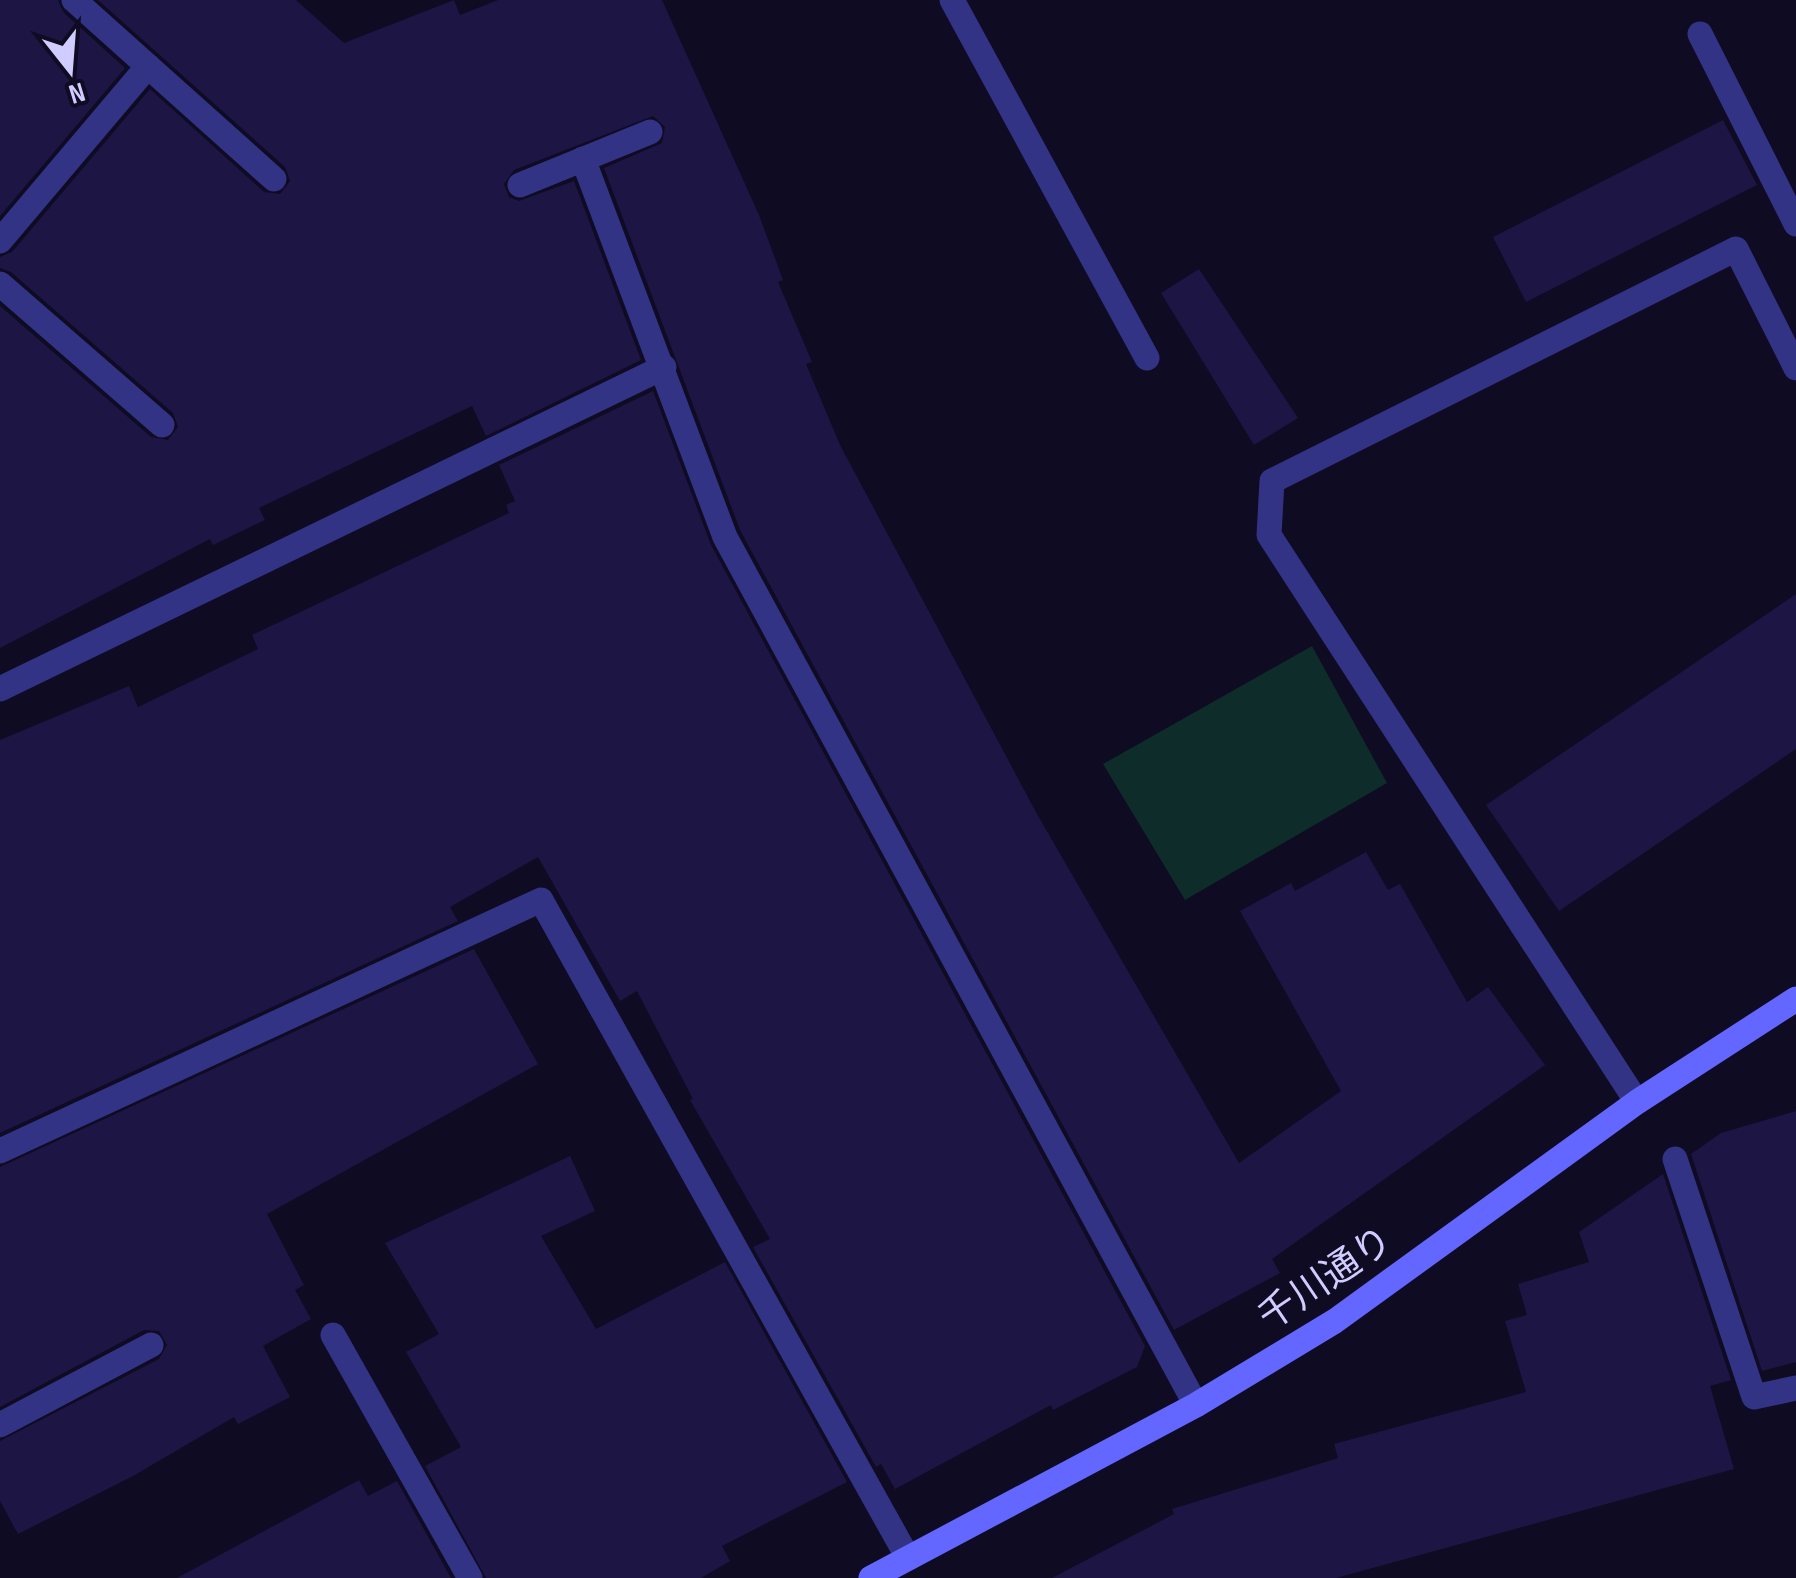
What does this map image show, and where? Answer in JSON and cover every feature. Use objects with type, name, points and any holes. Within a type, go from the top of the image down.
[{"type":"main road","name":"千川通り","points":[[871,1578],[1196,1406],[1335,1321],[1637,1102],[1796,999]]},
{"type":"street","points":[[74,0],[274,179]]},
{"type":"street","points":[[952,0],[1147,358]]},
{"type":"street","points":[[1700,34],[1796,224]]},
{"type":"street","points":[[0,241],[148,66]]},
{"type":"street","points":[[520,185],[650,132]]},
{"type":"street","points":[[583,159],[725,538],[1196,1406]]},
{"type":"street","points":[[1637,1102],[1270,535],[1272,481],[1736,249],[1796,368]]},
{"type":"street","points":[[0,284],[162,425]]},
{"type":"street","points":[[0,689],[664,368]]},
{"type":"street","points":[[0,1151],[541,900],[908,1558]]},
{"type":"street","points":[[1675,1160],[1754,1397],[1796,1388]]},
{"type":"street","points":[[333,1335],[470,1578]]},
{"type":"street","points":[[0,1426],[152,1346]]},
{"type":"green space","points":[[1312,646],[1387,783],[1185,900],[1103,764]]},
{"type":"building","points":[[0,0],[58,0],[63,12],[125,68],[0,216]]},
{"type":"building","points":[[98,0],[296,0],[344,43],[454,0],[460,15],[498,0],[662,0],[759,215],[783,280],[778,282],[812,362],[806,364],[840,445],[1037,814],[1239,1163],[1341,1091],[1240,911],[1291,883],[1295,891],[1366,852],[1388,890],[1400,884],[1467,1002],[1488,987],[1545,1065],[1272,1259],[1280,1273],[1174,1330],[740,530],[604,168],[662,143],[665,127],[653,116],[514,170],[504,184],[509,197],[519,201],[574,181],[641,360],[486,436],[472,406],[259,508],[265,520],[213,545],[210,539],[0,648],[0,306],[151,437],[168,440],[178,427],[173,413],[11,272],[0,268],[0,257],[12,252],[150,89],[264,192],[280,194],[290,181],[285,167]]},
{"type":"building","points":[[1723,120],[1757,185],[1526,302],[1493,237]]},
{"type":"building","points":[[1199,269],[1298,418],[1254,445],[1161,293]]},
{"type":"building","points":[[653,391],[711,545],[1145,1346],[1137,1367],[1053,1410],[1051,1405],[895,1489],[881,1464],[876,1467],[753,1247],[770,1239],[690,1100],[693,1099],[637,991],[620,1001],[538,857],[450,907],[458,921],[0,1133],[0,740],[129,686],[138,707],[258,649],[252,635],[509,513],[506,505],[515,501],[499,465]]},
{"type":"building","points":[[1796,594],[1796,749],[1559,911],[1486,805]]},
{"type":"building","points":[[474,949],[538,1064],[267,1214],[304,1285],[295,1290],[311,1319],[263,1346],[290,1397],[238,1424],[234,1417],[133,1476],[18,1534],[0,1501],[0,1441],[159,1359],[167,1345],[159,1331],[144,1330],[0,1407],[0,1167]]},
{"type":"building","points":[[1796,1111],[1796,1362],[1762,1371],[1691,1154],[1721,1133]]},
{"type":"building","points":[[570,1156],[595,1211],[541,1236],[596,1329],[725,1262],[847,1482],[722,1546],[730,1561],[701,1578],[486,1578],[425,1466],[461,1447],[406,1352],[439,1334],[385,1243]]},
{"type":"building","points":[[1663,1174],[1731,1380],[1710,1386],[1734,1469],[1336,1578],[1052,1578],[1174,1514],[1172,1509],[1338,1458],[1334,1444],[1526,1392],[1505,1321],[1527,1315],[1518,1284],[1589,1262],[1579,1232]]},
{"type":"building","points":[[359,1480],[368,1496],[397,1481],[451,1578],[177,1578]]}]
